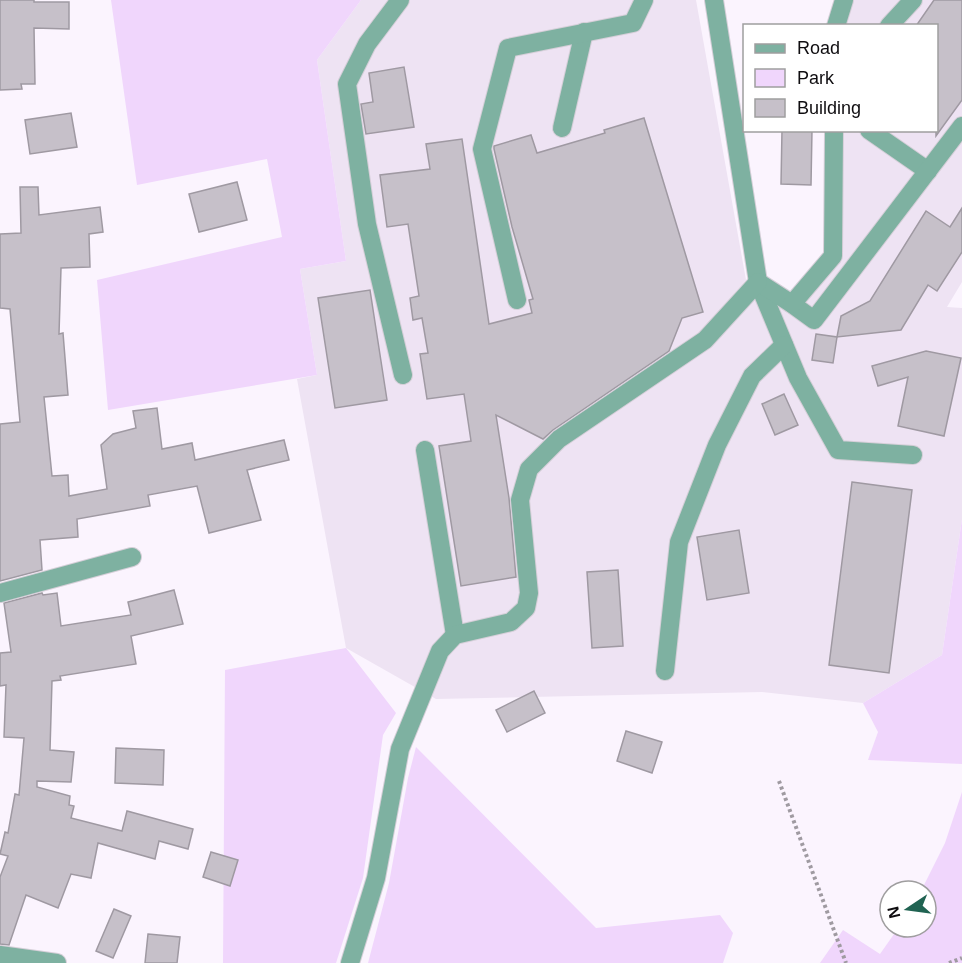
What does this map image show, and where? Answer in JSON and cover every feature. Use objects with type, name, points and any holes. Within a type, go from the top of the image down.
[{"type":"street","points":[[400,0],[367,44],[347,84],[367,224],[403,375]]},
{"type":"street","points":[[517,300],[482,149],[508,48],[633,23],[644,0]]},
{"type":"street","points":[[714,0],[758,282],[798,378],[838,450],[913,455]]},
{"type":"street","points":[[837,24],[844,0]]},
{"type":"street","points":[[891,24],[913,0]]},
{"type":"street","points":[[562,128],[584,32]]},
{"type":"street","points":[[758,282],[792,303],[814,321],[962,126]]},
{"type":"street","points":[[792,303],[833,256],[834,132]]},
{"type":"street","points":[[872,132],[928,171]]},
{"type":"street","points":[[350,963],[376,878],[400,749],[440,651],[455,635],[511,622],[526,608],[529,593],[520,500],[529,469],[559,439],[705,340],[758,282]]},
{"type":"street","points":[[665,672],[679,542],[717,445],[752,376],[784,345]]},
{"type":"street","points":[[426,450],[455,635]]},
{"type":"street","points":[[0,593],[132,557]]},
{"type":"street","points":[[0,955],[57,963]]},
{"type":"path","points":[[779,781],[846,963]]},
{"type":"path","points":[[949,963],[962,958]]},
{"type":"shaded area","points":[[361,0],[696,0],[746,280],[701,331],[705,340],[758,282],[792,303],[833,256],[836,132],[938,132],[938,24],[844,24],[848,0],[962,0],[962,282],[947,307],[962,308],[962,519],[942,655],[863,703],[762,692],[436,699],[346,648],[297,379],[317,375],[300,269],[346,261],[317,60]]},
{"type":"green space","points":[[111,0],[361,0],[317,60],[346,261],[300,269],[317,375],[108,410],[97,280],[282,237],[267,159],[137,185]]},
{"type":"green space","points":[[962,519],[962,764],[868,760],[878,732],[863,703],[942,655]]},
{"type":"green space","points":[[346,648],[396,713],[383,735],[363,878],[336,963],[223,963],[225,670]]},
{"type":"green space","points":[[416,747],[596,928],[720,915],[733,933],[723,963],[368,963],[389,883],[408,778]]},
{"type":"green space","points":[[962,792],[962,963],[820,963],[843,930],[880,954],[891,939],[938,939],[938,879],[927,879],[945,843]]},
{"type":"building","points":[[0,0],[69,2],[69,29],[34,28],[35,84],[21,84],[22,89],[0,90]]},
{"type":"building","points":[[934,0],[962,0],[962,100],[936,136],[938,132],[938,24],[917,24]]},
{"type":"building","points":[[404,67],[414,127],[366,134],[361,104],[373,102],[369,73]]},
{"type":"building","points":[[71,113],[77,147],[30,154],[25,120]]},
{"type":"building","points":[[644,118],[703,312],[682,318],[669,351],[543,439],[496,415],[509,498],[516,577],[461,586],[439,446],[471,441],[464,394],[427,399],[420,354],[428,353],[422,318],[413,320],[410,298],[419,296],[408,224],[387,227],[380,175],[430,169],[426,144],[462,139],[489,324],[532,313],[529,300],[533,299],[512,227],[494,146],[531,135],[537,153],[605,133],[604,130]]},
{"type":"building","points":[[782,132],[812,132],[811,185],[781,184]]},
{"type":"building","points":[[237,182],[247,220],[199,232],[189,194]]},
{"type":"building","points":[[20,187],[38,187],[39,215],[100,207],[103,232],[89,234],[90,267],[61,268],[59,334],[63,333],[68,395],[44,397],[52,476],[68,475],[69,496],[107,489],[101,445],[113,434],[136,428],[133,411],[157,408],[162,449],[192,443],[195,460],[284,440],[289,460],[247,470],[261,520],[209,533],[197,486],[148,495],[150,506],[77,519],[78,537],[40,540],[42,570],[0,581],[0,424],[20,422],[10,309],[0,308],[0,234],[21,233]]},
{"type":"building","points":[[962,208],[962,252],[937,291],[928,285],[901,330],[837,337],[841,316],[870,301],[926,211],[950,227]]},
{"type":"building","points":[[370,290],[387,400],[335,408],[318,298]]},
{"type":"building","points":[[816,334],[837,337],[833,363],[812,360]]},
{"type":"building","points":[[926,351],[961,358],[944,436],[898,426],[908,377],[878,386],[872,366]]},
{"type":"building","points":[[784,394],[798,425],[775,435],[762,404]]},
{"type":"building","points":[[852,482],[912,490],[889,673],[829,665]]},
{"type":"building","points":[[739,530],[749,593],[707,600],[697,537]]},
{"type":"building","points":[[618,570],[623,646],[592,648],[587,572]]},
{"type":"building","points":[[174,590],[183,624],[131,636],[136,664],[60,676],[61,680],[52,681],[50,750],[74,752],[71,782],[37,781],[37,787],[70,796],[69,805],[74,806],[71,818],[122,831],[127,811],[193,829],[188,849],[159,841],[155,859],[98,843],[91,878],[71,874],[58,908],[26,895],[9,945],[0,944],[0,877],[8,856],[0,854],[5,832],[8,833],[15,794],[19,795],[24,738],[4,737],[6,685],[0,686],[0,653],[11,652],[4,603],[42,593],[43,595],[57,593],[61,626],[131,615],[128,602]]},
{"type":"building","points":[[534,691],[545,713],[507,732],[496,710]]},
{"type":"building","points":[[626,731],[662,742],[652,773],[617,761]]},
{"type":"building","points":[[116,748],[164,750],[163,785],[115,783]]},
{"type":"building","points":[[211,852],[238,860],[230,886],[203,877]]},
{"type":"building","points":[[114,909],[131,916],[113,958],[96,951]]},
{"type":"building","points":[[148,934],[180,937],[177,963],[145,963]]}]
